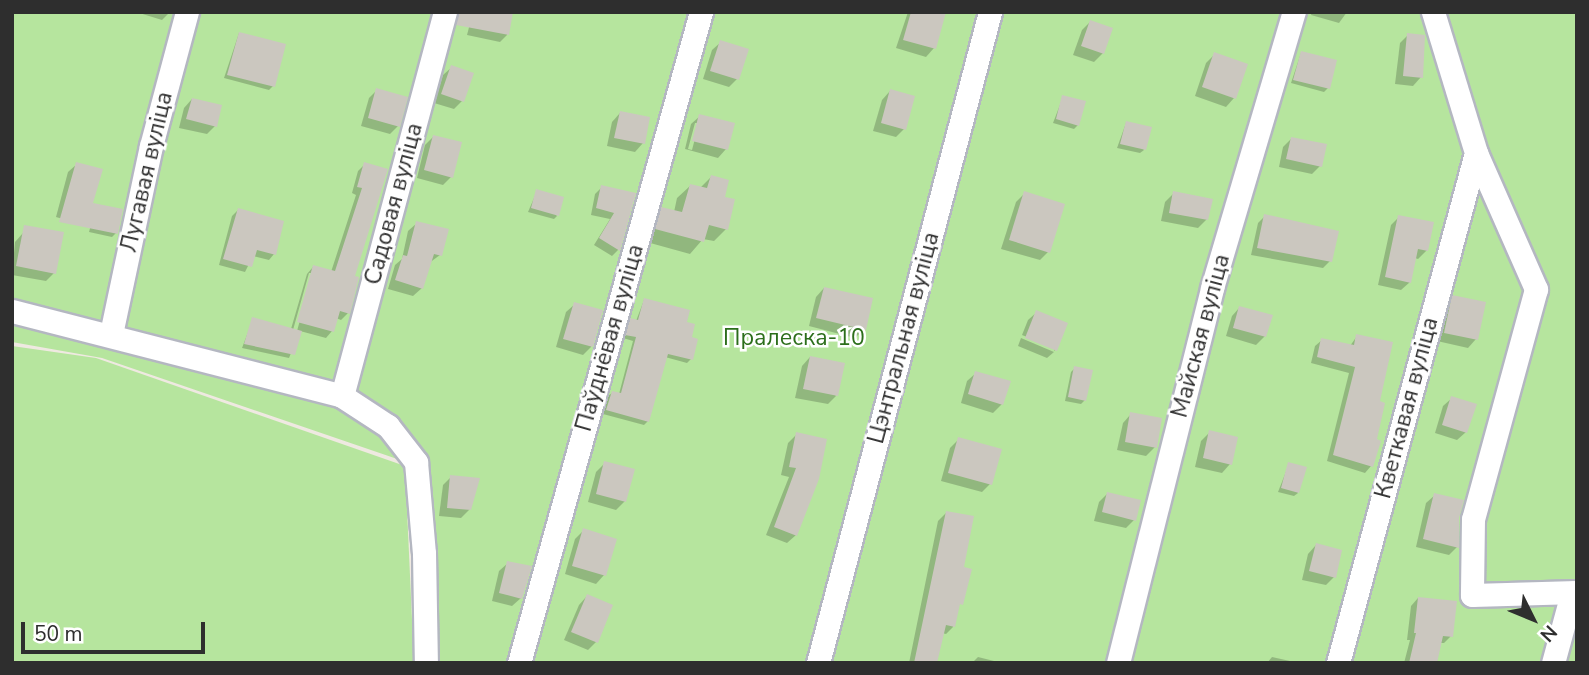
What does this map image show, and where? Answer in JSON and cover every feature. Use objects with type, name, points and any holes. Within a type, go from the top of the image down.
[{"type":"street","name":"Лугавая вуліца","points":[[111,334],[151,146],[187,12]]},
{"type":"street","name":"Садовая вуліца","points":[[342,396],[445,12]]},
{"type":"street","name":"Паўднёвая вуліца","points":[[519,663],[701,12]]},
{"type":"street","name":"Цэнтральная вуліца","points":[[818,663],[990,12]]},
{"type":"street","name":"Майская вуліца","points":[[1118,663],[1212,288],[1294,12]]},
{"type":"street","points":[[1433,12],[1476,153],[1536,289],[1473,519],[1472,595],[1575,592],[1553,663]]},
{"type":"street","name":"Кветкавая вуліца","points":[[1338,663],[1476,153]]},
{"type":"street","points":[[12,311],[111,334],[342,396],[388,426],[416,462],[424,553],[426,663]]},
{"type":"green space","name":"Пралеска-10","points":[[12,12],[1577,12],[1577,663],[419,663],[406,462],[102,358],[12,342]]},
{"type":"green space","points":[[12,346],[96,358],[405,466],[414,663],[12,663]]},
{"type":"building","points":[[459,12],[513,12],[509,35],[456,25]]},
{"type":"building","points":[[911,12],[946,12],[936,49],[903,40]]},
{"type":"building","points":[[1090,20],[1113,28],[1104,54],[1081,46]]},
{"type":"building","points":[[239,32],[286,44],[275,87],[227,75]]},
{"type":"building","points":[[1407,33],[1425,35],[1423,78],[1403,76]]},
{"type":"building","points":[[720,40],[749,49],[739,80],[710,71]]},
{"type":"building","points":[[1301,51],[1337,60],[1330,89],[1293,80]]},
{"type":"building","points":[[1214,52],[1248,64],[1236,99],[1202,87]]},
{"type":"building","points":[[451,65],[474,73],[464,102],[441,94]]},
{"type":"building","points":[[376,88],[408,97],[400,127],[368,118]]},
{"type":"building","points":[[890,89],[915,96],[906,130],[881,123]]},
{"type":"building","points":[[1062,95],[1086,101],[1079,126],[1056,119]]},
{"type":"building","points":[[192,98],[222,105],[217,127],[186,119]]},
{"type":"building","points":[[620,111],[650,117],[645,144],[614,138]]},
{"type":"building","points":[[699,114],[735,123],[728,150],[692,141]]},
{"type":"building","points":[[1126,121],[1152,127],[1146,150],[1120,144]]},
{"type":"building","points":[[433,135],[462,142],[453,178],[424,170]]},
{"type":"building","points":[[1291,137],[1327,144],[1322,167],[1286,159]]},
{"type":"building","points":[[76,162],[103,169],[93,203],[123,209],[118,234],[59,222]]},
{"type":"building","points":[[364,162],[388,169],[355,276],[359,277],[350,314],[340,311],[334,332],[297,322],[313,265],[335,271],[362,188],[357,187]]},
{"type":"building","points":[[711,175],[729,180],[725,197],[735,199],[728,230],[709,225],[704,242],[655,229],[661,207],[682,212],[690,184],[707,188]]},
{"type":"building","points":[[601,185],[636,193],[620,251],[599,238],[614,213],[596,208]]},
{"type":"building","points":[[536,189],[564,197],[559,216],[531,208]]},
{"type":"building","points":[[1024,191],[1065,204],[1050,253],[1009,240]]},
{"type":"building","points":[[1173,191],[1213,199],[1208,220],[1169,213]]},
{"type":"building","points":[[238,208],[284,221],[276,255],[257,250],[252,267],[223,259]]},
{"type":"building","points":[[1264,214],[1339,231],[1332,262],[1257,248]]},
{"type":"building","points":[[1398,215],[1434,222],[1428,251],[1418,249],[1411,283],[1385,277]]},
{"type":"building","points":[[416,221],[449,229],[442,256],[434,254],[423,289],[395,280],[403,255],[407,256]]},
{"type":"building","points":[[24,225],[64,232],[56,274],[16,266]]},
{"type":"building","points":[[824,287],[873,298],[866,330],[816,318]]},
{"type":"building","points":[[1452,295],[1486,302],[1478,340],[1444,333]]},
{"type":"building","points":[[644,298],[690,310],[687,322],[695,324],[692,337],[698,339],[693,360],[668,354],[649,422],[606,410],[612,391],[621,393],[636,337],[625,335],[630,318],[638,320]]},
{"type":"building","points":[[574,302],[603,310],[593,347],[563,339]]},
{"type":"building","points":[[1239,306],[1273,315],[1266,337],[1233,328]]},
{"type":"building","points":[[1036,310],[1068,323],[1057,351],[1025,338]]},
{"type":"building","points":[[252,317],[302,331],[295,355],[244,344]]},
{"type":"building","points":[[1356,334],[1393,342],[1380,401],[1385,403],[1377,439],[1381,441],[1373,467],[1333,455],[1355,367],[1317,357],[1321,338],[1354,345]]},
{"type":"building","points":[[810,356],[845,363],[838,396],[803,389]]},
{"type":"building","points":[[1074,366],[1093,370],[1086,401],[1068,397]]},
{"type":"building","points":[[975,371],[1011,381],[1003,405],[968,394]]},
{"type":"building","points":[[1451,396],[1477,404],[1467,433],[1442,425]]},
{"type":"building","points":[[1130,412],[1162,418],[1157,448],[1125,442]]},
{"type":"building","points":[[1209,430],[1238,437],[1232,465],[1203,458]]},
{"type":"building","points":[[796,432],[827,439],[819,479],[797,536],[774,527],[796,468],[789,467]]},
{"type":"building","points":[[958,437],[1002,449],[992,485],[948,473]]},
{"type":"building","points":[[604,461],[635,469],[626,502],[596,494]]},
{"type":"building","points":[[1288,462],[1307,467],[1299,493],[1281,488]]},
{"type":"building","points":[[450,475],[480,478],[471,510],[447,508]]},
{"type":"building","points":[[1107,492],[1141,500],[1136,521],[1102,512]]},
{"type":"building","points":[[1434,493],[1464,500],[1459,518],[1459,548],[1423,539]]},
{"type":"building","points":[[946,511],[974,516],[964,567],[972,569],[955,627],[946,625],[937,663],[914,663]]},
{"type":"building","points":[[583,528],[617,539],[606,576],[572,566]]},
{"type":"building","points":[[1316,543],[1342,550],[1336,578],[1309,571]]},
{"type":"building","points":[[507,561],[532,566],[522,599],[499,593]]},
{"type":"building","points":[[587,594],[613,605],[598,643],[571,632]]},
{"type":"building","points":[[1418,597],[1457,601],[1453,637],[1443,636],[1437,663],[1409,663],[1416,633]]}]
